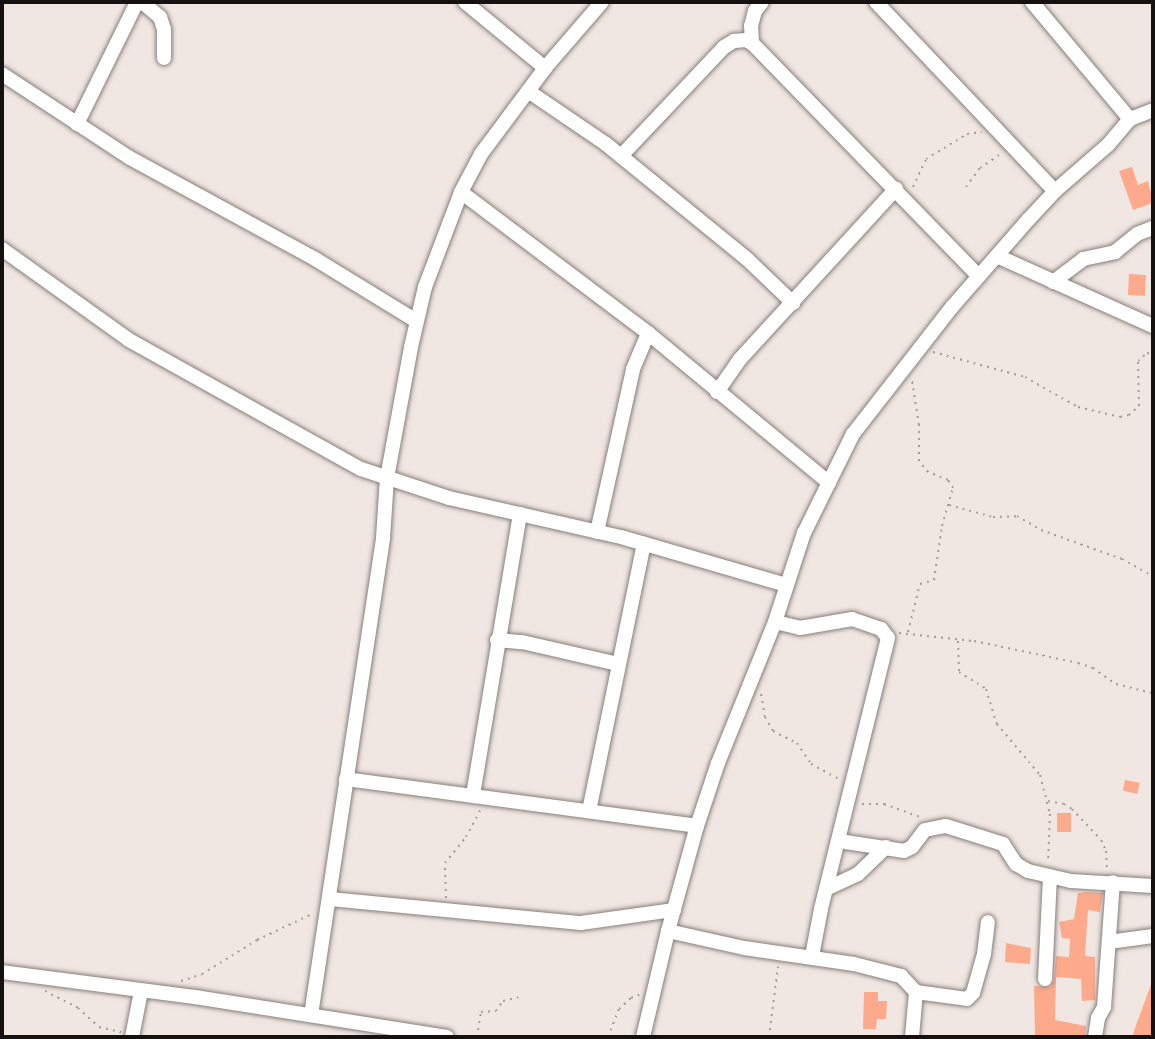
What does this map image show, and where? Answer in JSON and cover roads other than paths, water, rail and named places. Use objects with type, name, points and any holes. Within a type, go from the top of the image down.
[{"type":"street","points":[[76,124],[139,2],[160,17],[164,29],[164,58]]},
{"type":"street","points":[[466,2],[545,68]]},
{"type":"street","points":[[311,1015],[383,538],[387,478],[416,321],[435,257],[461,192],[481,154],[545,68],[602,2]]},
{"type":"street","points":[[876,2],[1055,191]]},
{"type":"street","points":[[1038,4],[1130,119]]},
{"type":"street","points":[[752,43],[753,5]]},
{"type":"street","points":[[621,156],[724,47],[734,41],[752,43],[979,276]]},
{"type":"street","points":[[2,74],[130,158],[315,260],[416,321]]},
{"type":"street","points":[[528,91],[621,156],[747,259],[793,303]]},
{"type":"street","points":[[643,1037],[696,826],[775,622],[804,533],[853,434],[919,348],[1055,191],[1108,145],[1130,119],[1153,110]]},
{"type":"street","points":[[461,192],[648,333],[717,393],[829,483]]},
{"type":"street","points":[[717,393],[740,359],[900,193]]},
{"type":"street","points":[[1054,282],[1083,258],[1115,252],[1137,234],[1153,228]]},
{"type":"street","points":[[2,249],[129,340],[299,437],[361,469],[449,498],[597,531],[786,585]]},
{"type":"street","points":[[997,256],[1153,326]]},
{"type":"street","points":[[597,531],[633,369],[648,333]]},
{"type":"street","points":[[479,796],[497,640],[520,514]]},
{"type":"street","points":[[589,811],[644,544]]},
{"type":"street","points":[[775,622],[800,628],[852,619],[881,629],[887,635],[886,653],[826,889],[812,956]]},
{"type":"street","points":[[497,640],[522,642],[618,664]]},
{"type":"street","points":[[346,779],[696,826]]},
{"type":"street","points":[[839,841],[908,850],[925,830],[946,826],[999,842],[1007,847],[1018,867],[1049,876],[1153,886]]},
{"type":"street","points":[[826,889],[858,874],[886,847]]},
{"type":"street","points":[[1045,979],[1049,876]]},
{"type":"street","points":[[1095,1037],[1098,1018],[1104,1007],[1110,882]]},
{"type":"street","points":[[330,901],[581,923],[674,910]]},
{"type":"street","points":[[668,931],[812,956],[901,976],[916,992],[967,999],[973,993],[984,954],[988,922]]},
{"type":"street","points":[[1109,942],[1153,936]]},
{"type":"street","points":[[2,972],[311,1015],[423,1036],[447,1037]]},
{"type":"street","points":[[129,1035],[141,991]]},
{"type":"street","points":[[912,1037],[916,992]]}]
